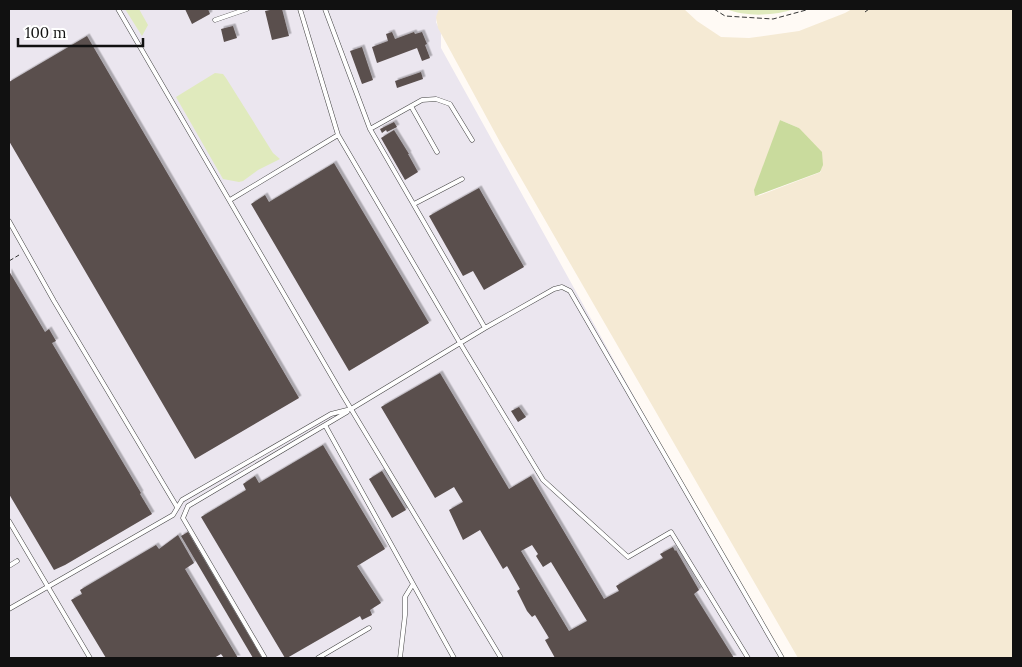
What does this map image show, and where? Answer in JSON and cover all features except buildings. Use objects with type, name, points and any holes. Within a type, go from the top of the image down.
[{"type":"lane","points":[[118,9],[352,410],[501,658]]},
{"type":"lane","points":[[215,20],[247,9]]},
{"type":"lane","points":[[300,9],[338,135],[543,480],[628,557],[671,532],[748,658]]},
{"type":"lane","points":[[325,9],[370,129],[485,328]]},
{"type":"lane","points":[[370,129],[422,100],[436,99],[450,104],[472,140]]},
{"type":"lane","points":[[411,106],[437,152]]},
{"type":"lane","points":[[230,200],[338,135]]},
{"type":"lane","points":[[414,204],[462,179]]},
{"type":"lane","points":[[9,221],[54,301],[177,508]]},
{"type":"lane","points":[[265,658],[183,518],[188,506],[352,410],[485,328],[554,289],[562,287],[570,290],[782,658]]},
{"type":"lane","points":[[9,609],[173,515],[182,500],[331,414],[352,410]]},
{"type":"lane","points":[[325,425],[454,658]]},
{"type":"lane","points":[[9,521],[90,658]]},
{"type":"lane","points":[[9,566],[17,560]]},
{"type":"lane","points":[[400,658],[405,597],[413,584]]},
{"type":"lane","points":[[318,658],[369,628]]},
{"type":"path","points":[[714,9],[725,16],[773,19],[810,9]]},
{"type":"path","points":[[865,12],[870,9]]},
{"type":"path","points":[[9,261],[22,253]]},
{"type":"shaded area","points":[[9,9],[439,9],[436,22],[441,33],[441,48],[779,658],[9,658]]},
{"type":"shaded area","points":[[439,9],[684,9],[697,21],[721,37],[749,38],[799,31],[852,9],[1013,9],[1013,658],[798,658],[500,142],[438,28],[436,17]],"holes":[[[780,120],[799,128],[821,172],[758,196]]]},
{"type":"green space","points":[[125,9],[139,9],[148,25],[142,36]]},
{"type":"green space","points":[[726,9],[794,9],[760,15],[734,12]]},
{"type":"green space","points":[[215,73],[223,74],[273,153],[280,159],[239,182],[223,179],[176,97]]},
{"type":"green space","points":[[780,120],[799,128],[822,152],[823,165],[820,172],[755,196],[754,190]]}]
